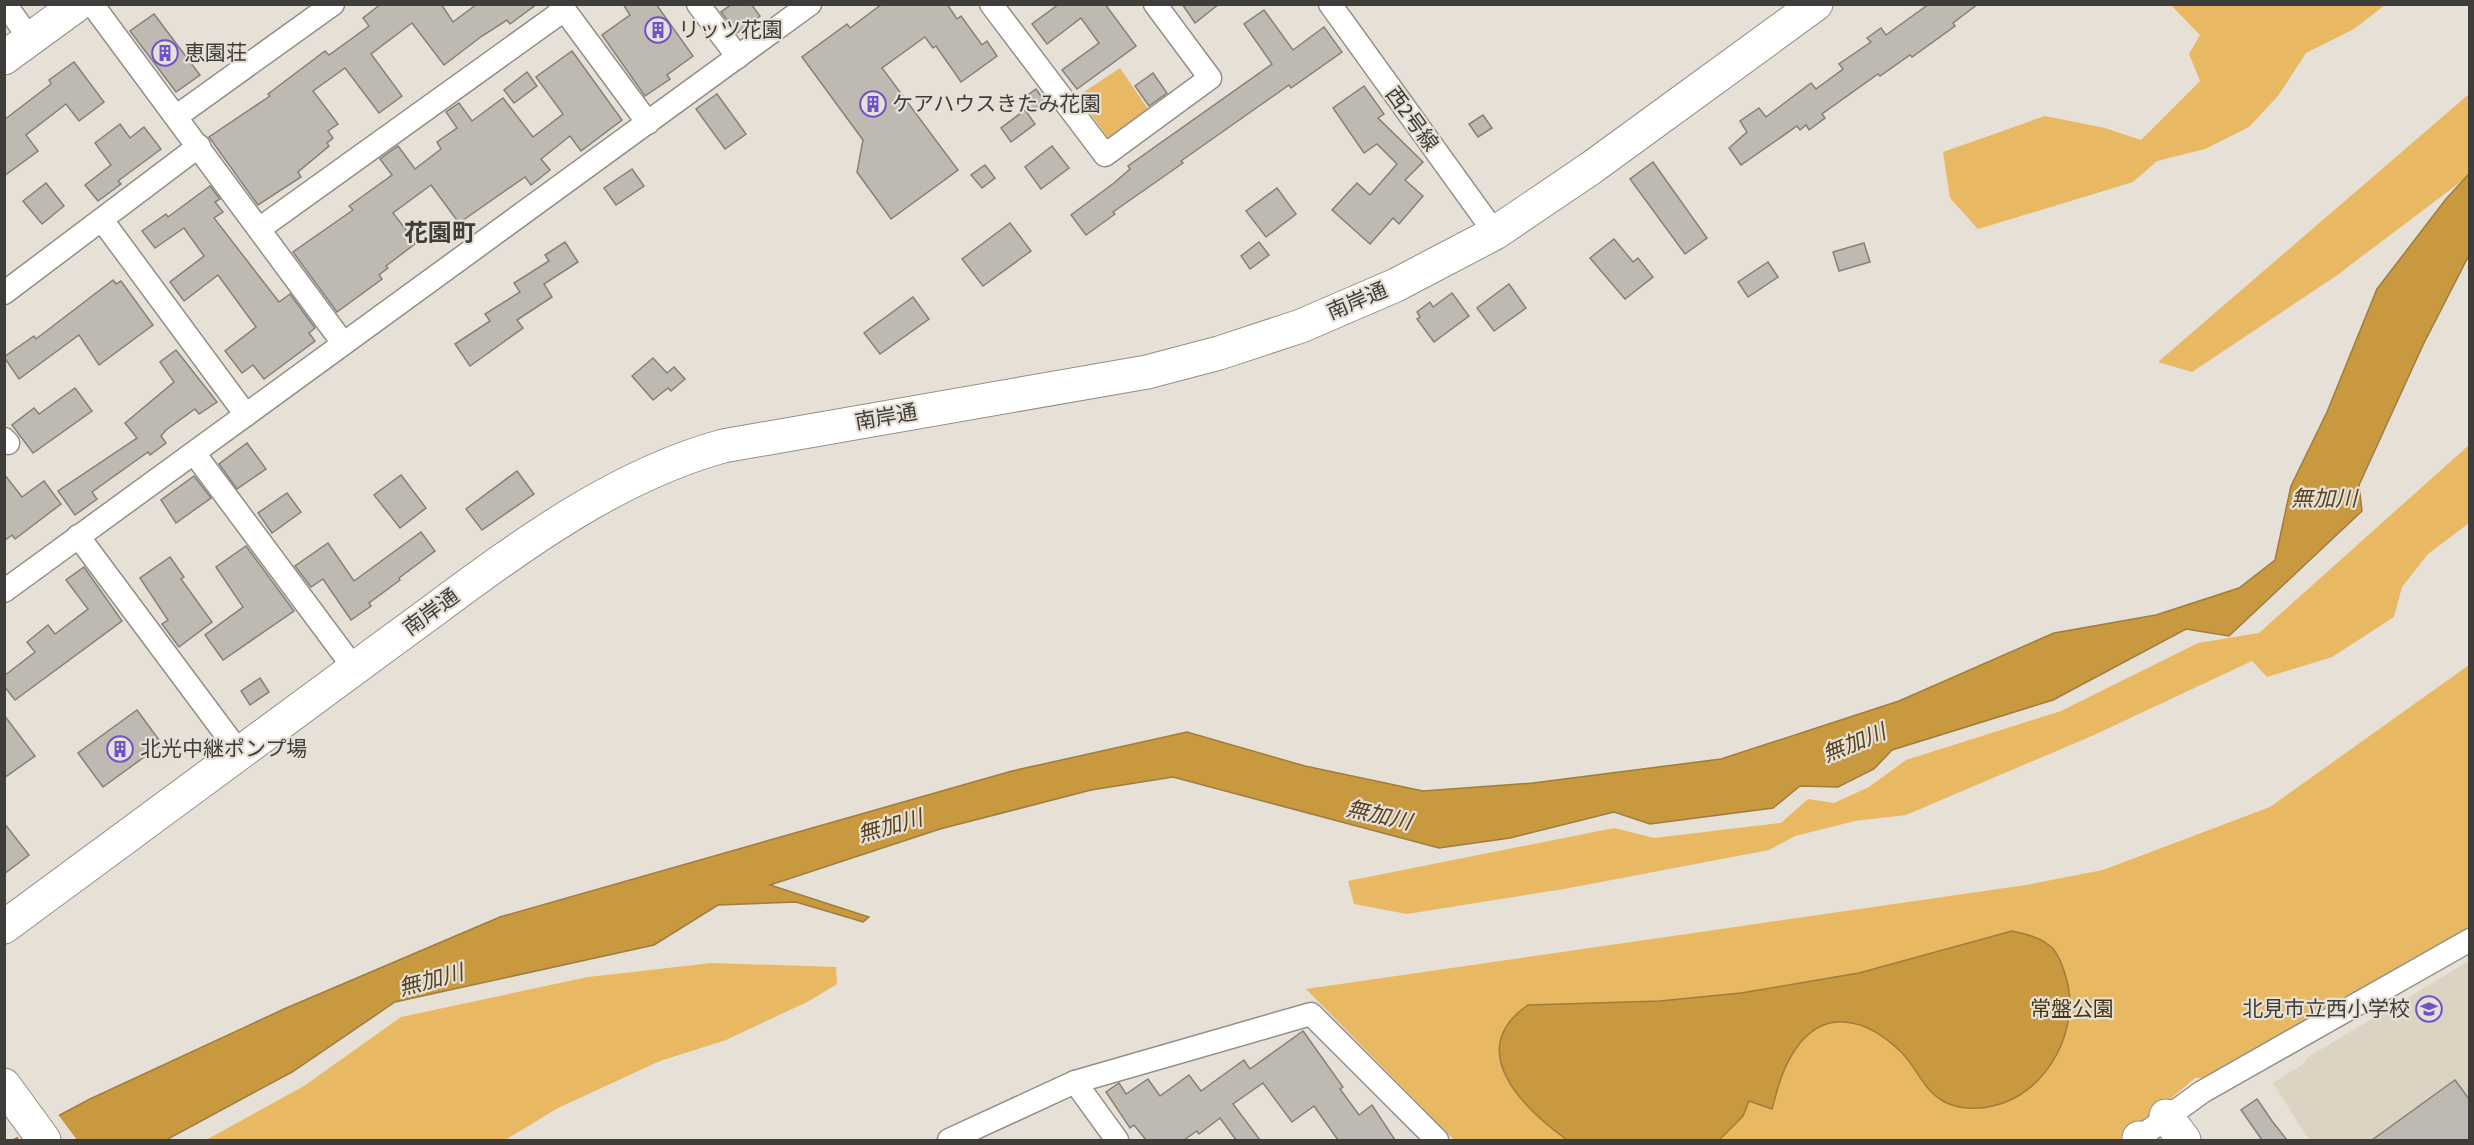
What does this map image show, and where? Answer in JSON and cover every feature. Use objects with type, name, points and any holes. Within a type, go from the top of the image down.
[{"type":"main road","points":[[17,48],[78,4]]},
{"type":"main road","name":"南岸通","points":[[4,927],[354,668],[568,517],[637,477],[682,458],[723,446],[1147,372],[1301,326],[1396,285],[1495,233],[1591,168],[1816,4]]},
{"type":"main road","points":[[4,1085],[44,1140]]},
{"type":"street","points":[[5,4],[17,48]]},
{"type":"street","points":[[92,4],[343,343]]},
{"type":"street","points":[[177,116],[333,4]]},
{"type":"street","points":[[698,4],[738,57]]},
{"type":"street","points":[[4,591],[810,4]]},
{"type":"street","points":[[991,4],[1105,155],[1210,78],[1155,4]]},
{"type":"street","name":"西2号線","points":[[1330,4],[1495,233]]},
{"type":"street","points":[[259,229],[562,7],[648,123]]},
{"type":"street","points":[[4,293],[199,146]]},
{"type":"street","points":[[102,220],[246,415]]},
{"type":"street","points":[[194,453],[354,668]]},
{"type":"street","points":[[78,536],[239,752]]},
{"type":"street","points":[[2138,1140],[2175,1128],[2202,1092],[2469,940]]},
{"type":"street","points":[[949,1140],[1075,1082],[1311,1014],[1437,1140]]},
{"type":"street","points":[[1075,1082],[1117,1140]]},
{"type":"shaded area","name":"北見市立西小学校","points":[[2469,961],[2469,1140],[2309,1140],[2273,1083],[2303,1064],[2308,1057]]},
{"type":"green space","points":[[2171,5],[2385,5],[2354,29],[2306,53],[2278,96],[2249,127],[2205,149],[2157,161],[2133,182],[1978,229],[1950,198],[1943,152],[2045,116],[2105,128],[2141,140],[2200,81],[2189,54],[2200,35]]},
{"type":"green space","points":[[1120,68],[1148,109],[1108,138],[1078,96]]},
{"type":"green space","points":[[2469,94],[2470,174],[2467,177],[2336,276],[2192,372],[2158,362]]},
{"type":"green space","points":[[2469,445],[2469,523],[2428,554],[2402,587],[2394,617],[2332,657],[2267,677],[2252,661],[2094,735],[1906,815],[1855,821],[1795,836],[1769,850],[1564,889],[1407,914],[1354,904],[1348,881],[1614,828],[1654,838],[1781,823],[1808,799],[1834,803],[1869,787],[1906,760],[2061,711],[2198,643],[2259,633]]},
{"type":"green space","name":"常盤公園","points":[[2469,665],[2469,929],[2211,1077],[2195,1078],[2122,1140],[1454,1140],[1306,989],[2026,885],[2103,870],[2270,807]]},
{"type":"green space","points":[[712,963],[836,967],[837,984],[809,1001],[726,1040],[660,1061],[558,1108],[505,1140],[206,1140],[304,1086],[401,1017],[588,977]]},
{"type":"water","name":"無加川","points":[[2469,174],[2469,255],[2423,345],[2359,485],[2362,511],[2229,636],[2186,629],[2053,700],[1892,750],[1874,769],[1838,787],[1800,786],[1773,808],[1650,824],[1614,812],[1510,838],[1439,848],[1173,777],[1091,790],[940,829],[770,885],[869,917],[863,922],[796,902],[718,905],[654,945],[395,1002],[292,1072],[166,1140],[13,1140],[90,1099],[284,1009],[500,917],[1012,771],[1187,732],[1305,766],[1423,791],[1533,783],[1721,759],[1899,701],[2054,633],[2156,615],[2239,588],[2275,560],[2291,486],[2327,412],[2377,289],[2446,199]]},
{"type":"water","points":[[2012,931],[2037,938],[2053,949],[2065,974],[2069,994],[2069,1015],[2065,1035],[2045,1073],[2030,1088],[2013,1099],[1993,1106],[1967,1108],[1943,1101],[1936,1097],[1902,1053],[1876,1032],[1847,1022],[1833,1022],[1807,1036],[1795,1050],[1778,1086],[1772,1109],[1749,1101],[1743,1116],[1719,1140],[1567,1140],[1533,1112],[1518,1095],[1500,1059],[1500,1041],[1509,1022],[1528,1005],[1660,1001],[1741,993],[1859,973]]},
{"type":"pier","points":[[57,1113],[77,1140],[20,1140],[16,1135]]},
{"type":"building","points":[[381,4],[441,4],[453,22],[477,4],[537,4],[510,24],[507,20],[482,36],[444,65],[412,23],[371,54],[402,96],[379,113],[345,68],[313,91],[338,124],[328,131],[333,138],[327,143],[329,146],[298,172],[301,177],[258,205],[209,137],[270,96],[268,94],[325,51],[329,55],[369,26],[363,18]]},
{"type":"building","points":[[623,4],[656,4],[693,56],[667,75],[670,79],[645,96],[602,35],[630,15]]},
{"type":"building","points":[[732,4],[751,4],[760,16],[737,33],[721,12]]},
{"type":"building","name":"ケアハウスきたみ花園","points":[[882,4],[947,4],[957,19],[961,16],[982,45],[987,41],[997,56],[961,82],[936,46],[933,48],[925,37],[882,68],[958,170],[891,219],[857,172],[863,140],[802,57],[847,24],[850,28]]},
{"type":"building","points":[[1059,4],[1105,4],[1136,46],[1077,89],[1062,70],[1099,43],[1081,18],[1047,44],[1032,24]]},
{"type":"building","points":[[1182,4],[1219,4],[1195,23]]},
{"type":"building","points":[[1929,4],[1978,4],[1953,23],[1955,26],[1912,57],[1910,55],[1880,76],[1878,74],[1822,114],[1825,118],[1809,130],[1806,125],[1800,130],[1797,126],[1741,165],[1729,148],[1747,132],[1740,121],[1759,108],[1766,117],[1811,83],[1816,89],[1843,69],[1839,64],[1871,42],[1867,38],[1881,28],[1886,35]]},
{"type":"building","points":[[1264,10],[1293,50],[1324,27],[1342,52],[1291,88],[1289,85],[1181,161],[1183,163],[1113,212],[1115,214],[1086,235],[1071,215],[1114,183],[1130,169],[1128,166],[1272,64],[1244,24]]},
{"type":"building","name":"恵園荘","points":[[154,14],[200,75],[176,92],[130,31]]},
{"type":"building","points":[[572,51],[622,120],[581,151],[570,136],[541,159],[550,170],[531,185],[525,177],[459,223],[431,185],[393,213],[416,243],[386,266],[388,268],[379,275],[382,279],[337,312],[293,252],[353,210],[349,206],[392,175],[380,159],[398,146],[415,169],[441,149],[437,142],[457,128],[446,112],[459,103],[472,121],[503,98],[533,137],[563,114],[536,77]]},
{"type":"building","points":[[74,62],[104,102],[79,121],[66,104],[26,135],[38,151],[4,176],[4,120],[51,84],[49,80]]},
{"type":"building","points":[[527,72],[537,86],[514,103],[504,90]]},
{"type":"building","points":[[1153,73],[1167,93],[1149,106],[1135,86]]},
{"type":"building","points":[[1364,86],[1384,114],[1378,118],[1423,162],[1405,180],[1423,196],[1399,224],[1393,218],[1370,244],[1332,210],[1357,183],[1370,195],[1397,164],[1377,144],[1364,153],[1333,108]]},
{"type":"building","points":[[1036,89],[1045,102],[1031,111],[1022,99]]},
{"type":"building","points":[[717,94],[746,134],[725,149],[696,109]]},
{"type":"building","points":[[1025,110],[1035,124],[1011,142],[1001,128]]},
{"type":"building","points":[[1483,115],[1492,128],[1478,137],[1469,124]]},
{"type":"building","points":[[120,124],[130,138],[144,127],[161,149],[118,181],[121,184],[98,201],[85,185],[111,165],[95,143]]},
{"type":"building","points":[[1052,146],[1069,168],[1041,189],[1025,167]]},
{"type":"building","points":[[1653,162],[1707,238],[1685,254],[1630,179]]},
{"type":"building","points":[[985,165],[995,178],[982,188],[971,175]]},
{"type":"building","points":[[632,169],[644,186],[616,205],[604,188]]},
{"type":"building","points":[[46,183],[64,206],[42,224],[23,201]]},
{"type":"building","points":[[210,186],[220,199],[215,202],[223,212],[214,218],[279,302],[290,294],[315,328],[309,333],[315,341],[264,379],[253,365],[242,373],[225,351],[256,327],[218,275],[184,301],[170,282],[204,256],[184,228],[155,248],[142,231],[166,214],[168,217]]},
{"type":"building","points":[[1277,188],[1296,214],[1266,237],[1246,211]]},
{"type":"building","points":[[1010,223],[1031,251],[983,286],[962,259]]},
{"type":"building","points":[[1614,239],[1633,262],[1638,258],[1653,277],[1625,299],[1590,258]]},
{"type":"building","points":[[565,242],[578,262],[544,284],[552,297],[517,320],[523,328],[470,366],[455,344],[490,321],[485,314],[520,292],[514,283],[549,261],[545,255]]},
{"type":"building","points":[[1259,242],[1269,255],[1250,269],[1241,256]]},
{"type":"building","points":[[1864,243],[1870,262],[1839,271],[1833,252]]},
{"type":"building","points":[[1768,262],[1778,277],[1748,297],[1738,282]]},
{"type":"building","points":[[113,280],[116,284],[121,281],[153,325],[99,365],[79,335],[19,379],[4,357],[34,336],[36,339]]},
{"type":"building","points":[[1509,284],[1526,308],[1494,331],[1477,308]]},
{"type":"building","points":[[1452,293],[1469,316],[1434,342],[1417,319],[1420,317],[1417,312],[1430,302],[1433,307]]},
{"type":"building","points":[[913,297],[929,319],[880,354],[864,333]]},
{"type":"building","points":[[176,350],[217,402],[199,414],[195,409],[166,430],[161,436],[166,443],[150,455],[148,452],[92,492],[97,499],[75,515],[58,491],[137,438],[125,423],[174,382],[160,362]]},
{"type":"building","points":[[653,358],[667,373],[674,367],[685,379],[671,391],[668,388],[653,400],[632,376]]},
{"type":"building","points":[[75,388],[92,411],[33,453],[12,425],[34,408],[39,414]]},
{"type":"building","points":[[247,443],[266,469],[237,489],[219,464]]},
{"type":"building","points":[[517,471],[534,494],[482,530],[466,509]]},
{"type":"building","points":[[4,474],[22,497],[44,481],[61,504],[15,539],[12,535],[4,541]]},
{"type":"building","points":[[401,475],[426,508],[400,528],[374,495]]},
{"type":"building","points":[[194,476],[211,498],[176,523],[161,500]]},
{"type":"building","points":[[287,493],[301,512],[272,533],[258,513]]},
{"type":"building","points":[[421,532],[435,551],[399,578],[400,580],[369,603],[371,606],[351,620],[323,579],[311,587],[295,566],[328,543],[354,581]]},
{"type":"building","points":[[246,546],[294,611],[223,660],[205,635],[243,607],[216,567]]},
{"type":"building","points":[[170,557],[184,577],[181,579],[212,622],[179,647],[162,624],[168,620],[140,578]]},
{"type":"building","points":[[84,567],[122,621],[15,700],[4,686],[4,676],[35,652],[27,642],[48,625],[55,634],[88,609],[66,580]]},
{"type":"building","points":[[260,678],[269,692],[250,705],[241,691]]},
{"type":"building","name":"北光中継ポンプ場","points":[[137,710],[162,744],[103,787],[78,753]]},
{"type":"building","points":[[4,715],[35,756],[4,778]]},
{"type":"building","points":[[4,823],[29,855],[4,874]]},
{"type":"building","points":[[1303,1031],[1343,1087],[1340,1089],[1359,1115],[1372,1105],[1395,1140],[1338,1140],[1314,1106],[1292,1122],[1263,1083],[1233,1104],[1260,1140],[1236,1140],[1220,1118],[1199,1134],[1197,1131],[1184,1140],[1146,1140],[1134,1125],[1130,1128],[1106,1092],[1119,1083],[1126,1094],[1148,1079],[1160,1096],[1189,1075],[1201,1091],[1244,1060],[1250,1069]]},
{"type":"building","points":[[2455,1080],[2469,1099],[2469,1140],[2372,1140]]},
{"type":"building","points":[[2257,1099],[2287,1140],[2262,1140],[2241,1110]]},
{"type":"place","name":"リッツ花園","points":[[658,30]]},
{"type":"place","name":"恵園荘","points":[[165,53]]},
{"type":"place","name":"ケアハウスきたみ花園","points":[[873,104]]},
{"type":"place","name":"北光中継ポンプ場","points":[[120,749]]},
{"type":"place","name":"北見市立西小学校","points":[[2429,1009]]},
{"type":"district","name":"花園町","points":[[440,233]]}]
